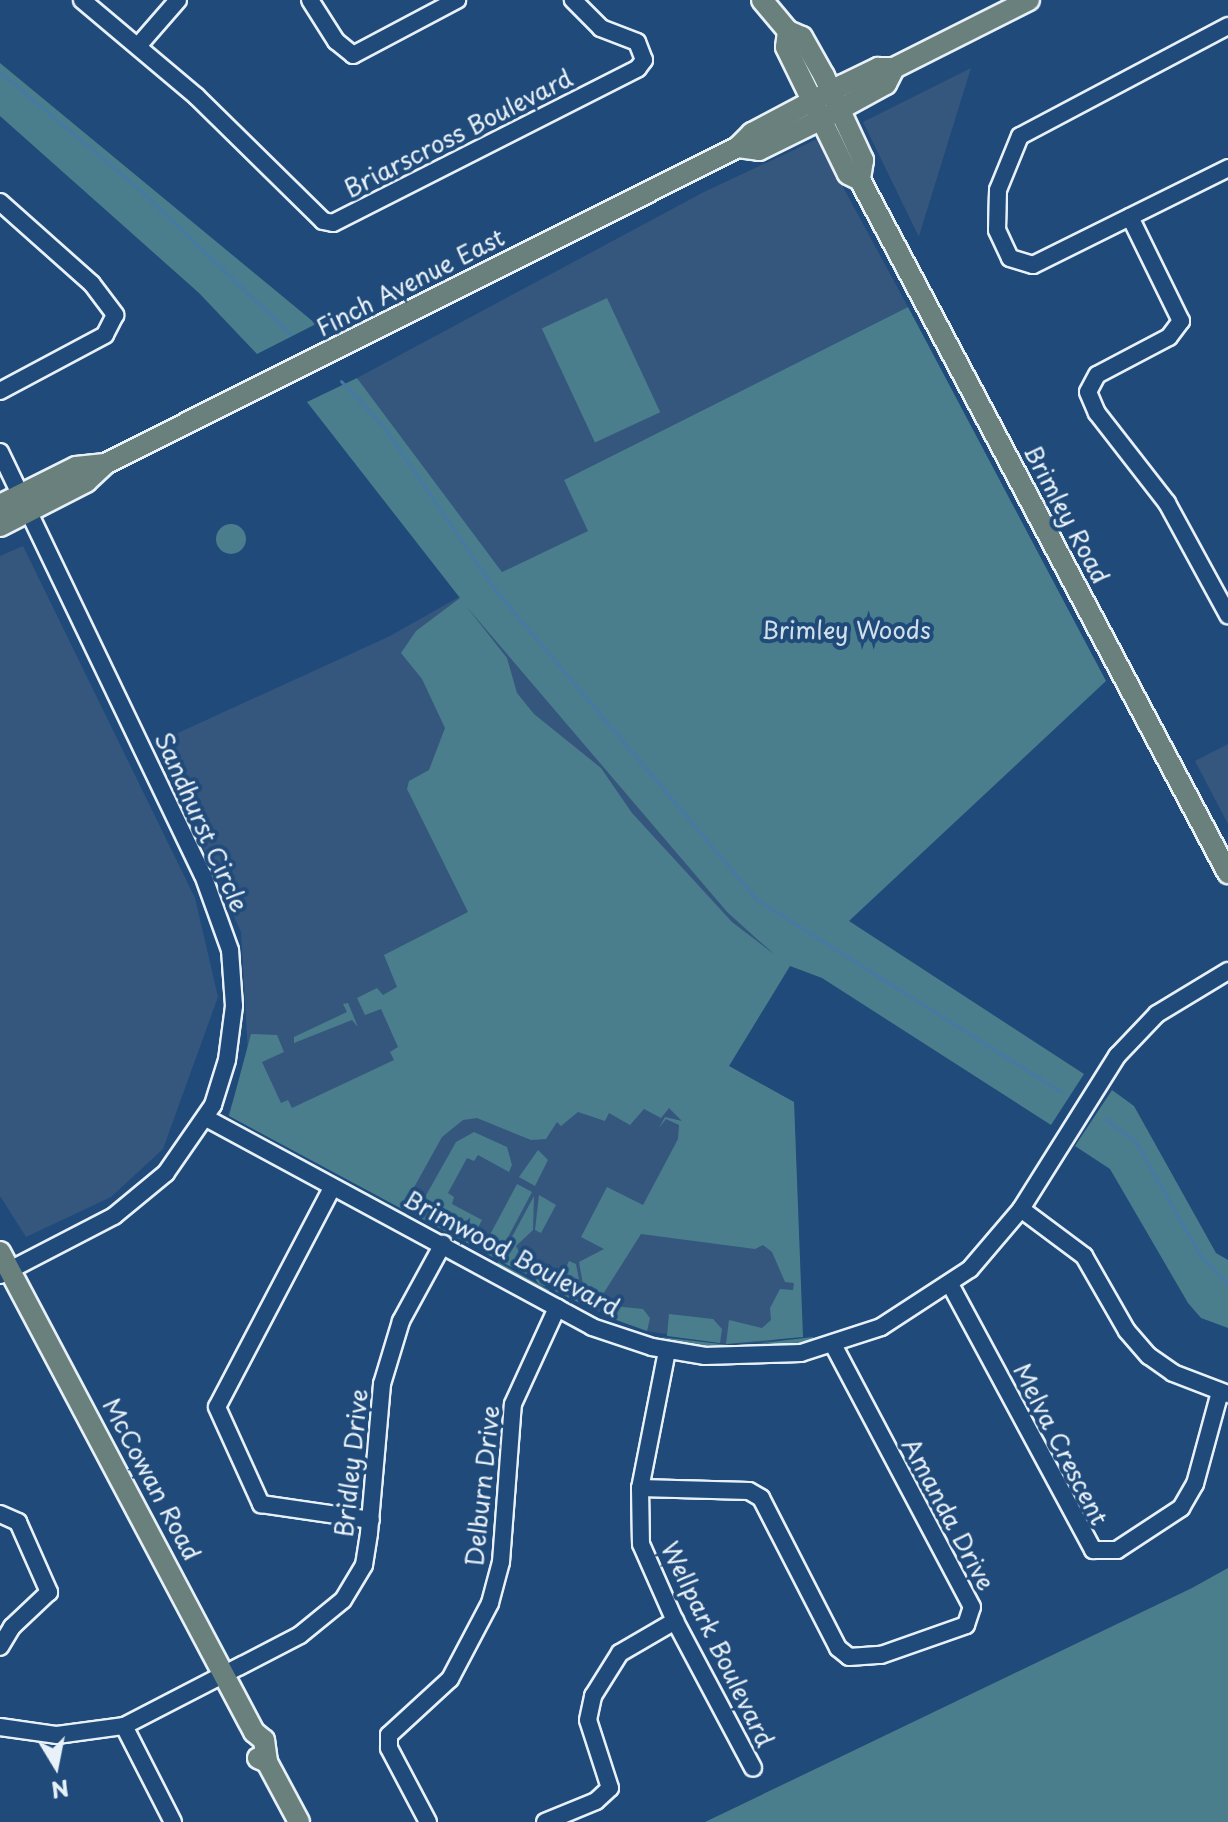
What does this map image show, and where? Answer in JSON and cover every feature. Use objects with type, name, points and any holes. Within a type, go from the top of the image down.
[{"type":"main road","name":"Brimley Road","points":[[762,0],[788,31],[786,47],[865,166],[860,180],[1228,873]]},
{"type":"main road","name":"Finch Avenue East","points":[[0,526],[76,467],[105,464],[738,147],[759,150],[827,105],[886,84],[894,68],[1029,0]]},
{"type":"main road","name":"Finch Avenue East","points":[[0,505],[26,503]]},
{"type":"main road","name":"McCowan Road","points":[[0,1252],[6,1272],[254,1732],[251,1745],[267,1762],[299,1822]]},
{"type":"street","name":"Briarscross Boulevard","points":[[82,0],[138,46],[323,221],[333,223],[638,68],[644,60],[637,42],[601,28],[573,0]]},
{"type":"street","points":[[138,46],[178,0]]},
{"type":"street","points":[[310,0],[336,41],[353,55],[457,0]]},
{"type":"street","points":[[1228,26],[1049,117],[1020,136],[1013,148],[996,214],[1002,245],[1017,263],[1033,265],[1228,168]]},
{"type":"street","points":[[0,202],[92,284],[115,315],[105,335],[0,391]]},
{"type":"street","points":[[1130,217],[1181,321],[1169,337],[1097,375],[1088,392],[1097,413],[1167,503],[1228,615]]},
{"type":"street","name":"Sandhurst Circle","points":[[0,452],[220,914],[233,972],[233,1026],[206,1118],[182,1154],[133,1204],[6,1272]]},
{"type":"street","name":"Brimwood Boulevard","points":[[206,1118],[592,1327],[667,1351],[767,1358],[833,1345],[892,1322],[951,1286],[991,1248],[1021,1209],[1117,1056],[1172,1002],[1228,971]]},
{"type":"street","points":[[332,1188],[217,1407],[261,1504],[371,1520]]},
{"type":"street","points":[[1021,1209],[1084,1256],[1127,1331],[1149,1356],[1173,1373],[1224,1393]]},
{"type":"street","name":"Bridley Drive","points":[[0,1727],[57,1735],[124,1726],[300,1635],[343,1600],[364,1565],[371,1520],[382,1384],[401,1321],[443,1244]]},
{"type":"street","name":"Melva Crescent","points":[[951,1286],[1093,1550],[1117,1550],[1181,1508],[1195,1484],[1224,1393]]},
{"type":"street","name":"Delburn Drive","points":[[428,1822],[389,1748],[389,1735],[450,1679],[490,1603],[501,1562],[513,1404],[557,1308]]},
{"type":"street","name":"Amanda Drive","points":[[640,1488],[749,1491],[761,1498],[838,1648],[849,1657],[881,1655],[966,1625],[972,1607],[833,1345]]},
{"type":"street","name":"Wellpark Boulevard","points":[[667,1351],[640,1488],[641,1544],[675,1621],[753,1768]]},
{"type":"street","points":[[0,1514],[18,1522],[49,1592],[45,1602],[12,1627],[0,1647]]},
{"type":"street","points":[[545,1822],[596,1801],[610,1788],[588,1720],[593,1696],[620,1653],[675,1621]]},
{"type":"street","points":[[124,1726],[173,1822]]},
{"type":"shaded area","points":[[971,68],[919,236],[919,237],[863,122]]},
{"type":"shaded area","points":[[817,139],[908,307],[564,480],[589,531],[502,572],[357,378],[704,192]]},
{"type":"shaded area","points":[[23,546],[195,898],[218,997],[163,1149],[111,1197],[26,1237],[0,1196],[0,556]]},
{"type":"shaded area","points":[[459,597],[727,912],[790,965],[729,1066],[794,1102],[802,1332],[768,1342],[726,1344],[647,1331],[597,1311],[228,1115],[248,1055],[241,932],[156,743],[390,636]]},
{"type":"shaded area","points":[[1228,744],[1228,824],[1195,761]]},
{"type":"green space","points":[[0,63],[316,324],[257,354],[199,293],[0,116]]},
{"type":"green space","points":[[607,298],[660,412],[595,443],[542,328]]},
{"type":"green space","name":"Brimley Woods","points":[[908,307],[1106,681],[849,921],[1084,1074],[1051,1125],[822,978],[790,966],[729,1066],[794,1102],[803,1337],[726,1344],[729,1320],[762,1328],[771,1320],[770,1308],[780,1289],[793,1290],[794,1283],[785,1282],[772,1252],[763,1245],[755,1249],[641,1234],[593,1310],[587,1307],[579,1262],[604,1249],[581,1237],[607,1187],[643,1205],[678,1139],[679,1125],[666,1119],[659,1128],[665,1117],[682,1121],[669,1108],[661,1118],[644,1109],[630,1125],[609,1113],[605,1121],[578,1112],[561,1126],[557,1122],[546,1139],[531,1140],[477,1118],[463,1120],[442,1137],[402,1209],[229,1116],[251,1034],[277,1035],[284,1052],[262,1062],[281,1103],[288,1100],[292,1108],[394,1060],[390,1052],[398,1047],[381,1009],[365,1015],[357,998],[377,988],[383,995],[397,987],[384,955],[468,912],[407,789],[409,781],[429,770],[445,728],[422,679],[401,653],[416,631],[460,598],[307,402],[357,378],[502,572],[588,531],[564,480]],"holes":[[[466,606],[727,912],[775,955],[732,922],[632,813],[601,768],[534,714],[517,693],[507,658]]]},
{"type":"green space","points":[[231,524],[237,525],[245,533],[245,545],[237,553],[231,554],[225,553],[217,545],[216,539],[217,533],[225,525]]},
{"type":"green space","points":[[348,1003],[358,1027],[352,1020],[294,1043],[294,1037],[347,1012],[343,1004]]},
{"type":"green space","points":[[1112,1090],[1134,1106],[1216,1253],[1228,1260],[1228,1328],[1201,1318],[1188,1303],[1110,1169],[1075,1146]]},
{"type":"green space","points":[[228,1119],[407,1214],[400,1216],[226,1122]]},
{"type":"green space","points":[[474,1132],[507,1147],[512,1165],[509,1172],[478,1155],[474,1161],[467,1158],[448,1193],[454,1197],[452,1204],[482,1220],[469,1244],[415,1215],[456,1142]]},
{"type":"green space","points":[[538,1150],[548,1160],[535,1186],[519,1177]]},
{"type":"green space","points":[[517,1184],[532,1192],[496,1259],[481,1251]]},
{"type":"green space","points":[[539,1195],[556,1205],[541,1233],[535,1230]]},
{"type":"green space","points":[[534,1196],[533,1230],[516,1246],[521,1256],[533,1261],[534,1270],[526,1274],[499,1261]]},
{"type":"green space","points":[[569,1261],[576,1264],[584,1305],[555,1291]]},
{"type":"green space","points":[[498,1262],[549,1290],[548,1295],[495,1267]]},
{"type":"green space","points":[[545,1266],[552,1269],[555,1276],[552,1283],[545,1286],[538,1283],[535,1276],[538,1269]]},
{"type":"green space","points":[[613,1306],[643,1309],[650,1318],[647,1331],[605,1316]]},
{"type":"green space","points":[[669,1314],[713,1319],[722,1329],[720,1343],[667,1336]]},
{"type":"green space","points":[[660,1337],[738,1346],[813,1337],[814,1342],[715,1350]]},
{"type":"green space","points":[[1228,1568],[1228,1822],[705,1822],[1192,1588]]},
{"type":"waterway","points":[[0,72],[140,190],[290,334]]},
{"type":"waterway","points":[[341,381],[384,427],[496,591],[756,899],[1061,1092]]},
{"type":"waterway","points":[[1105,1119],[1135,1141],[1200,1255],[1228,1284]]}]
